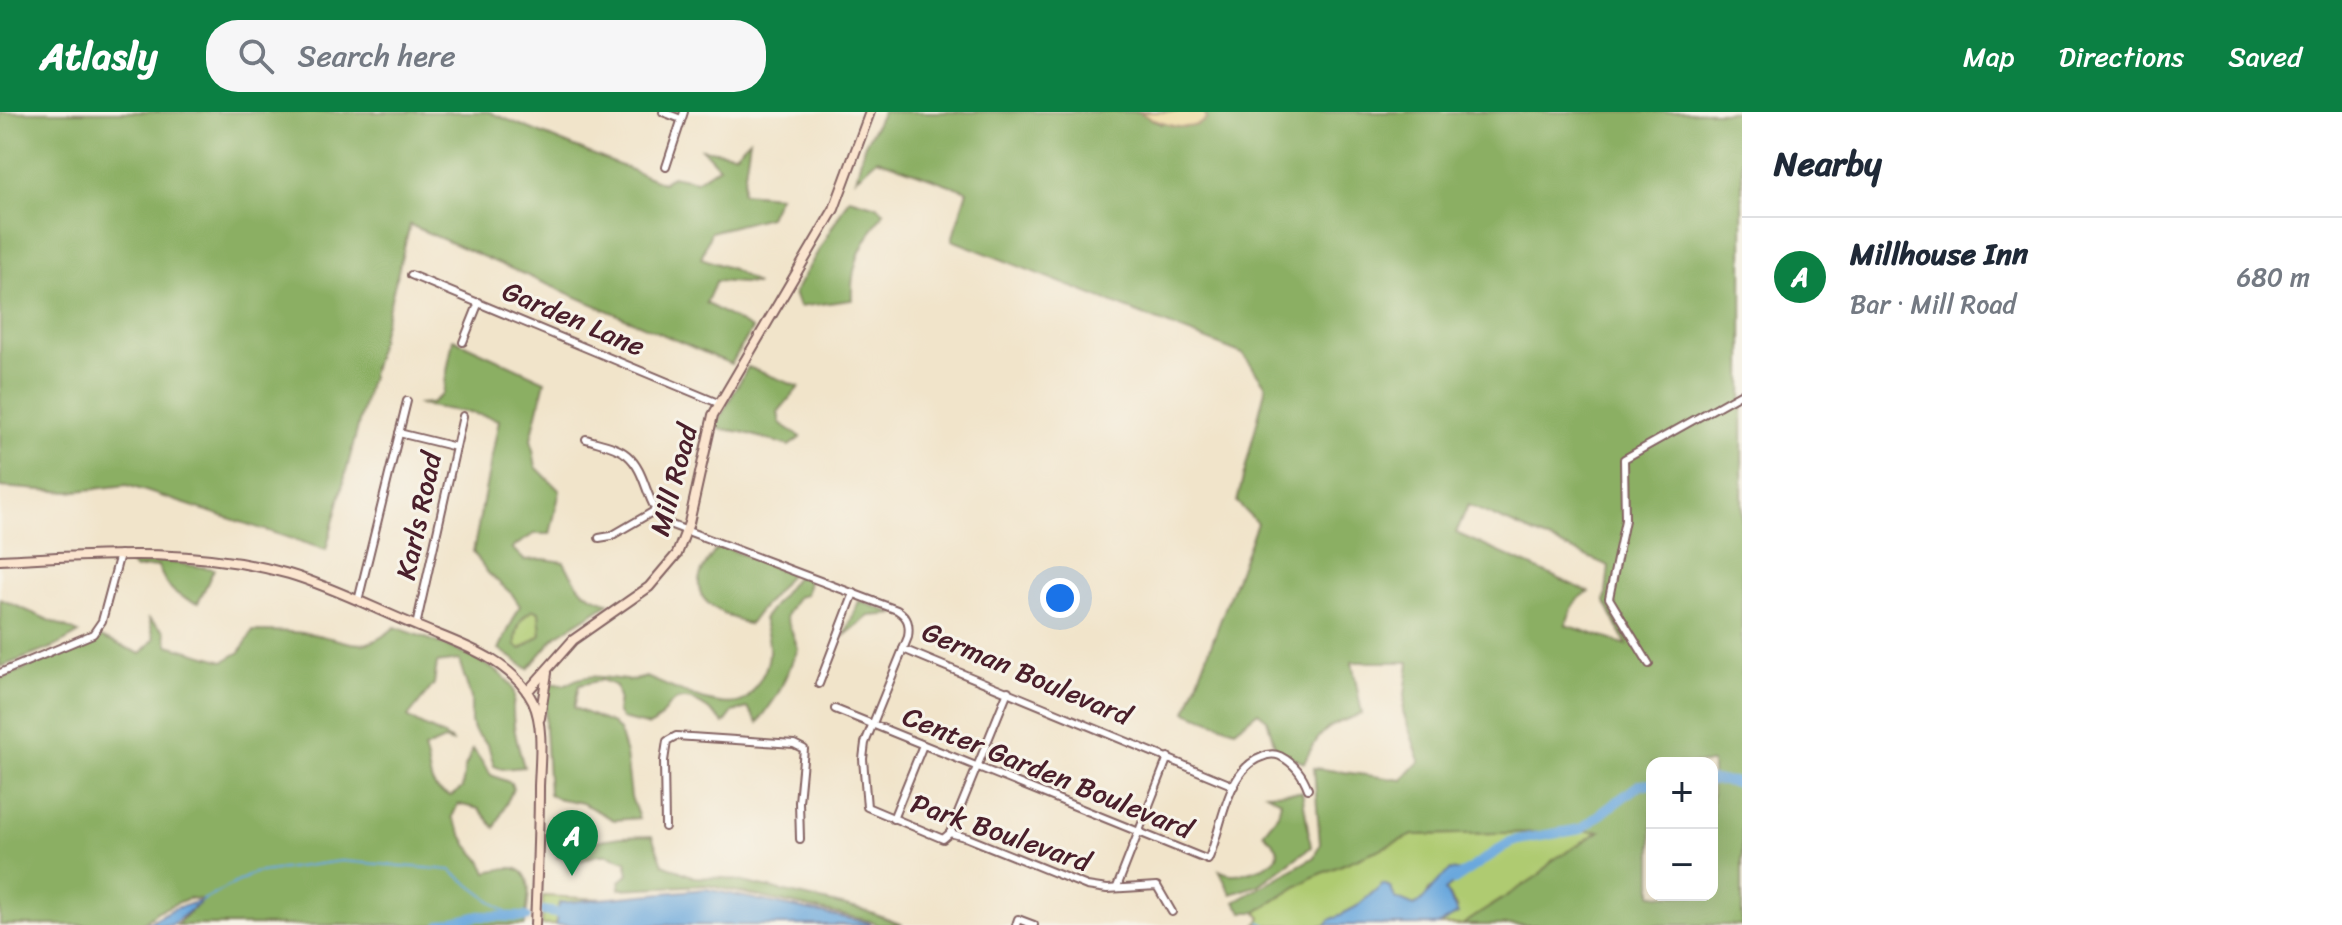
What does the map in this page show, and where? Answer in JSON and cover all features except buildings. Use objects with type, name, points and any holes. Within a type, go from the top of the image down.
[{"type":"main road","name":"Mill Road","points":[[527,692],[578,635],[634,600],[656,581],[672,561],[687,531],[708,430],[718,403],[834,209],[870,112]]},
{"type":"main road","points":[[0,560],[120,554],[192,556],[291,575],[490,659],[515,678],[527,692],[538,724]]},
{"type":"main road","points":[[535,925],[539,830],[538,724],[543,683],[550,665]]},
{"type":"street","points":[[663,112],[682,116],[666,167]]},
{"type":"street","name":"Garden Lane","points":[[411,275],[718,403]]},
{"type":"street","points":[[463,342],[479,302]]},
{"type":"street","points":[[1649,664],[1609,598],[1625,520],[1624,459],[1742,393]]},
{"type":"street","points":[[358,601],[407,401]]},
{"type":"street","name":"Karls Road","points":[[416,626],[463,416]]},
{"type":"street","points":[[399,433],[456,447]]},
{"type":"street","points":[[586,439],[626,454],[638,470],[654,511],[611,536],[599,538]]},
{"type":"street","name":"German Boulevard","points":[[654,511],[669,524],[897,610],[905,616],[910,628],[903,649],[1234,786]]},
{"type":"street","points":[[0,673],[93,634],[102,621],[120,554]]},
{"type":"street","points":[[819,684],[854,593]]},
{"type":"street","points":[[872,724],[903,649]]},
{"type":"street","points":[[950,833],[1008,691]]},
{"type":"street","name":"Center Garden Boulevard","points":[[835,709],[1208,860],[1234,786]]},
{"type":"street","name":"Park Boulevard","points":[[872,724],[863,759],[867,807],[943,839],[950,833],[1072,881],[1099,888],[1157,886],[1172,912]]},
{"type":"street","points":[[665,827],[664,761],[667,741],[676,736],[794,744],[804,749],[799,802],[800,839]]},
{"type":"street","points":[[893,819],[923,745]]},
{"type":"street","points":[[1234,786],[1247,764],[1273,754],[1294,765],[1308,789]]},
{"type":"street","points":[[1117,887],[1168,757]]},
{"type":"street","points":[[1016,925],[1018,919],[1034,925]]},
{"type":"green space","points":[[0,112],[489,112],[663,183],[672,176],[696,181],[719,167],[702,149],[735,154],[750,139],[742,193],[779,196],[769,217],[711,232],[701,258],[732,269],[757,284],[716,281],[706,303],[752,329],[731,364],[410,225],[326,550],[127,485],[69,492],[0,487]]},
{"type":"green space","points":[[883,112],[1139,112],[1161,124],[1207,119],[1204,112],[1742,112],[1742,925],[1462,925],[1539,875],[1553,860],[1600,831],[1413,835],[1311,878],[1256,912],[1243,912],[1235,902],[1314,857],[1320,844],[1314,768],[1402,780],[1420,761],[1403,712],[1409,662],[1352,662],[1362,714],[1326,730],[1304,763],[1276,750],[1267,719],[1258,712],[1235,730],[1186,712],[1257,523],[1237,502],[1266,386],[1243,354],[952,240],[967,191],[877,159],[856,178],[864,146]],"holes":[[[1468,505],[1609,566],[1605,602],[1627,645],[1566,625],[1574,605],[1589,592],[1456,533]]]},
{"type":"green space","points":[[849,198],[877,206],[884,212],[859,253],[853,275],[852,300],[799,307],[794,293]]},
{"type":"green space","points":[[453,339],[545,381],[531,439],[536,467],[560,491],[550,534],[534,534],[512,548],[524,560],[564,562],[581,588],[609,603],[556,636],[528,669],[499,649],[520,606],[512,594],[488,573],[473,552],[499,420],[417,404],[432,403],[443,393]],"holes":[[[529,612],[539,612],[541,635],[521,649],[516,646],[519,624]]]},
{"type":"green space","points":[[748,367],[799,387],[778,412],[780,423],[801,437],[789,446],[742,432],[714,428]]},
{"type":"green space","points":[[719,545],[790,574],[749,625],[713,607],[700,593],[701,573]]},
{"type":"green space","points":[[128,561],[163,561],[214,569],[198,603],[173,590],[158,566],[135,569]]},
{"type":"green space","points":[[797,576],[809,581],[806,595],[797,597],[786,616],[798,649],[778,694],[758,723],[748,708],[733,712],[724,724],[708,709],[686,699],[672,703],[649,726],[622,719],[617,712],[619,698],[616,686],[602,680],[579,685],[574,708],[613,724],[619,731],[626,754],[631,797],[639,818],[614,820],[582,803],[549,794],[546,683],[566,685],[587,677],[636,680],[646,677],[724,704],[746,699],[765,671],[769,656],[763,619]]},
{"type":"green space","points":[[0,599],[79,633],[54,647],[0,667]]},
{"type":"green space","points":[[859,601],[895,614],[869,616],[845,635]]},
{"type":"green space","points":[[534,610],[539,612],[541,635],[521,649],[516,646],[518,629],[525,616]]},
{"type":"green space","points":[[149,619],[164,630],[168,645],[224,661],[240,652],[253,631],[301,633],[358,644],[375,641],[395,627],[463,653],[497,672],[509,682],[514,693],[514,726],[524,767],[502,769],[494,766],[488,745],[475,732],[471,722],[471,698],[459,660],[437,663],[434,684],[408,717],[454,743],[444,740],[424,749],[433,784],[443,793],[451,796],[462,788],[465,767],[473,749],[491,775],[511,783],[513,789],[495,828],[479,809],[458,804],[452,817],[487,872],[513,868],[526,876],[529,892],[525,925],[176,925],[203,900],[189,898],[158,911],[140,925],[0,925],[0,679],[101,637],[141,654],[154,639]]},
{"type":"green space","points":[[1605,782],[1646,870],[1646,884],[1467,925],[1438,925],[1457,908],[1445,890],[1449,884],[1429,890],[1423,903],[1414,906],[1395,898],[1390,887],[1383,884],[1356,907],[1326,925],[1256,925],[1261,918],[1256,912],[1314,876],[1413,835],[1541,832]]},
{"type":"green space","points":[[1302,792],[1311,847],[1259,885],[1231,894],[1219,870],[1232,874],[1253,871],[1269,864],[1278,854],[1276,846],[1263,833],[1278,814],[1281,801],[1266,793]]},
{"type":"green space","points":[[652,836],[663,864],[694,877],[726,878],[863,910],[903,925],[877,925],[707,885],[619,889],[620,881],[629,874],[626,861],[608,855],[579,861],[557,857],[558,847],[620,837]]},
{"type":"green space","points":[[543,896],[605,899],[559,903],[555,925],[542,925]]},
{"type":"sand","points":[[1139,112],[1204,112],[1207,119],[1182,127],[1163,123]]},
{"type":"water","points":[[1451,870],[1466,873],[1445,890],[1458,914],[1438,925],[1326,925],[1356,907],[1383,884],[1390,887],[1395,898],[1414,906]]},
{"type":"water","points":[[706,889],[871,925],[556,925],[559,903]]},
{"type":"water","points":[[204,900],[171,925],[144,925],[173,909]]},
{"type":"waterway","points":[[1718,781],[1742,783]]},
{"type":"waterway","points":[[1454,880],[1512,841],[1581,829],[1639,785],[1646,784]]},
{"type":"waterway","points":[[201,901],[254,873],[341,861],[450,870],[512,917]]},
{"type":"waterway","points":[[544,911],[568,915]]},
{"type":"waterway","points":[[441,925],[479,916],[526,917]]},
{"type":"waterway","points":[[1260,922],[1266,925]]},
{"type":"place","name":"Millhouse Inn","points":[[572,876]]}]
